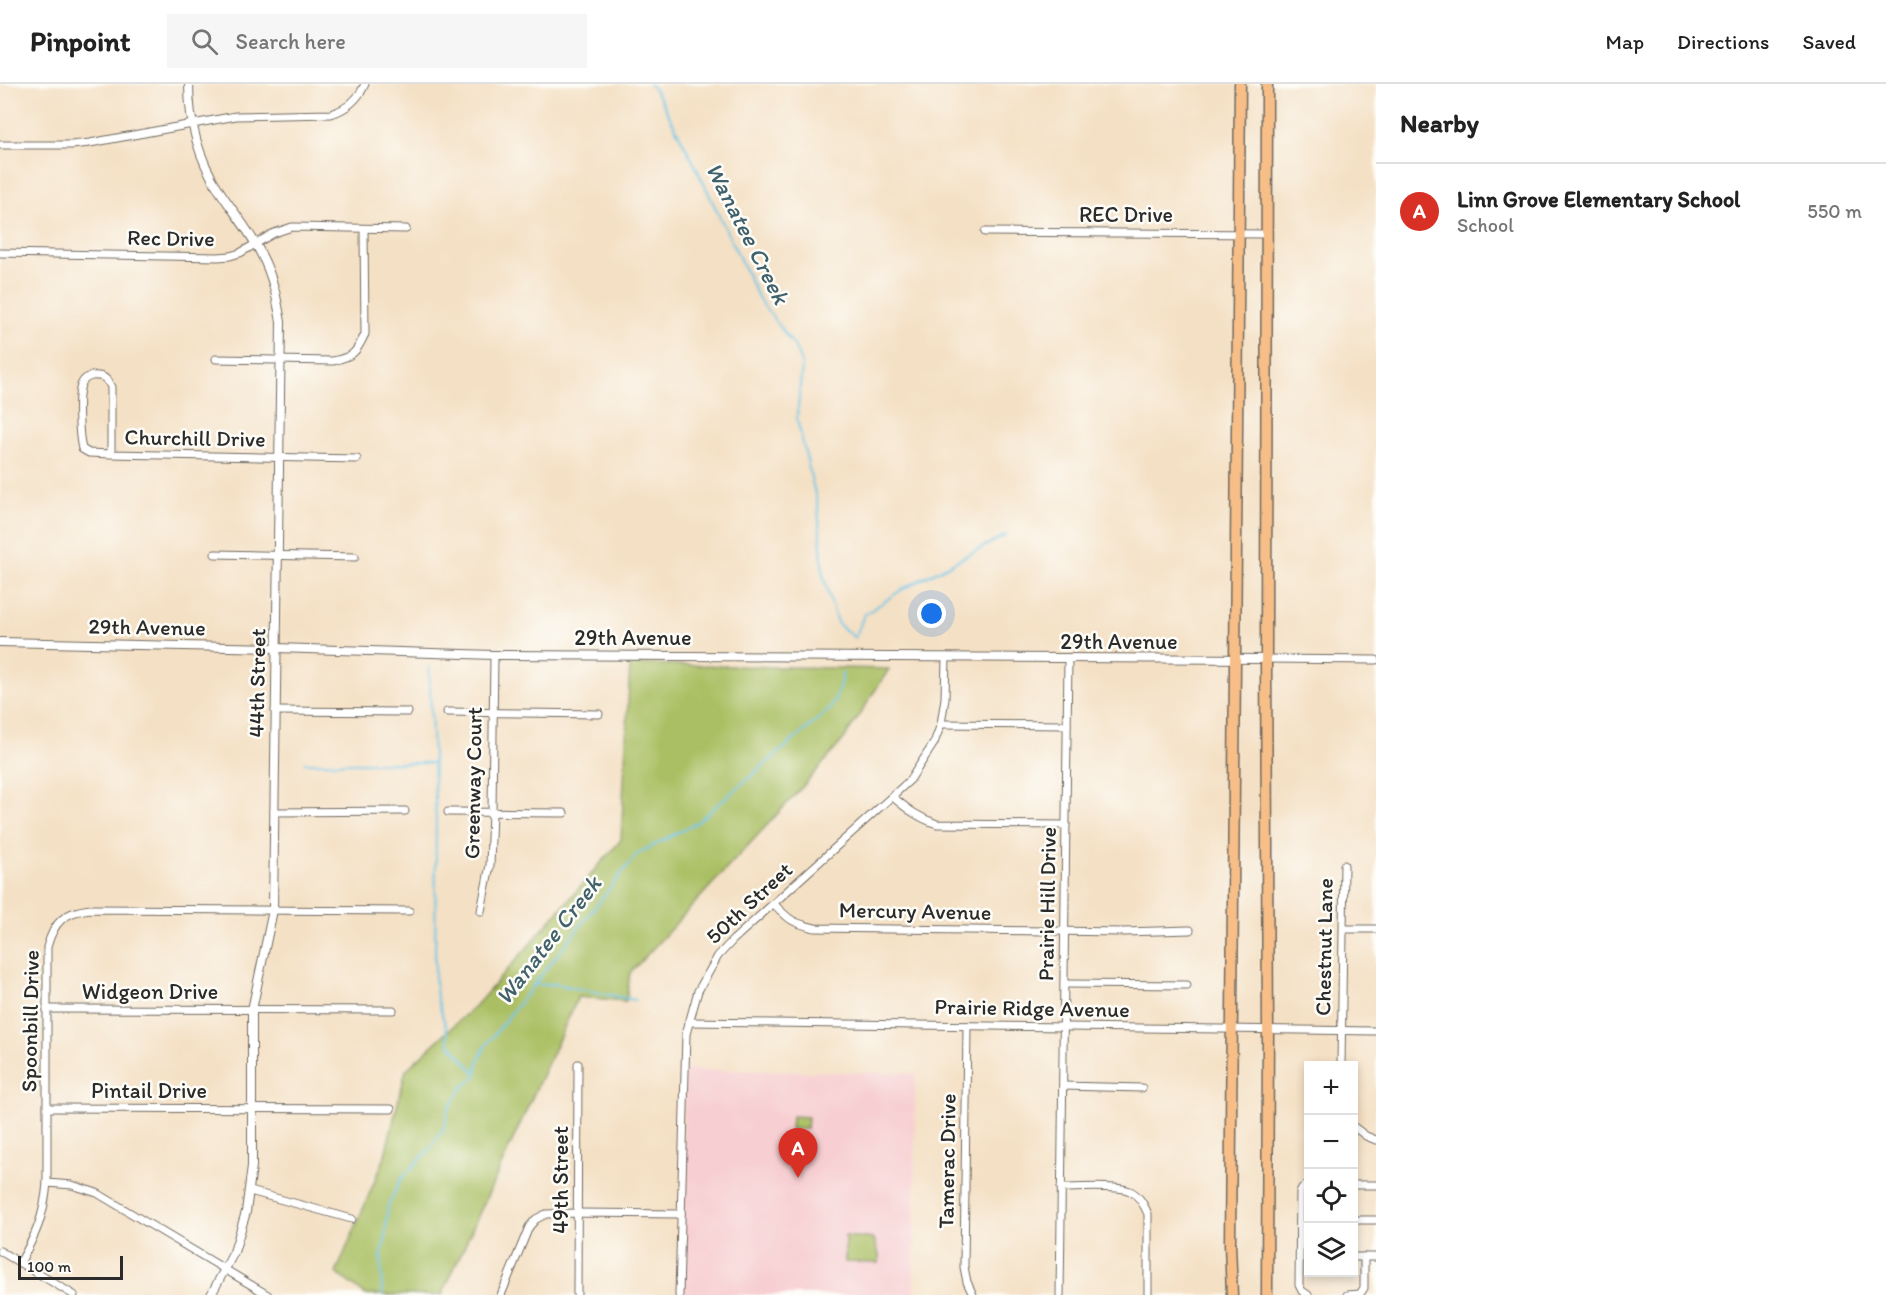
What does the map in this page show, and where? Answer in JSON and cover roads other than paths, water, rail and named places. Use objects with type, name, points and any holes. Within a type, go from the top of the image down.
[{"type":"highway","points":[[1232,1295],[1230,1244],[1240,84]]},
{"type":"highway","points":[[1267,84],[1267,1295]]},
{"type":"street","name":"44th Street","points":[[189,84],[192,124],[198,146],[218,189],[256,243],[271,276],[281,322],[273,910],[252,1010],[250,1191],[234,1252],[212,1295]]},
{"type":"street","points":[[0,145],[90,143],[236,116],[331,114],[344,110],[354,102],[365,84]]},
{"type":"street","name":"Rec Drive","points":[[0,253],[218,257],[240,253],[274,233],[292,227],[406,229]]},
{"type":"street","points":[[216,359],[333,361],[348,358],[358,349],[365,334],[364,229]]},
{"type":"street","name":"REC Drive","points":[[985,232],[1268,234]]},
{"type":"street","name":"Churchill Drive","points":[[111,454],[111,387],[108,380],[94,375],[86,378],[79,392],[79,438],[82,449],[89,453],[111,454],[279,458],[357,459]]},
{"type":"street","points":[[215,554],[355,557]]},
{"type":"street","name":"29th Avenue","points":[[0,642],[494,655],[1266,659]]},
{"type":"street","name":"Greenway Court","points":[[480,911],[490,864],[494,655]]},
{"type":"street","name":"50th Street","points":[[679,1295],[685,1061],[689,1022],[698,991],[718,956],[733,940],[910,780],[934,742],[941,723],[945,698],[946,657]]},
{"type":"street","name":"Prairie Hill Drive","points":[[1060,1295],[1068,658]]},
{"type":"street","points":[[1266,659],[1376,660]]},
{"type":"street","points":[[275,711],[408,712]]},
{"type":"street","points":[[447,712],[599,714]]},
{"type":"street","points":[[941,723],[1067,725]]},
{"type":"street","points":[[893,797],[923,820],[937,824],[1066,825]]},
{"type":"street","points":[[274,812],[405,812]]},
{"type":"street","points":[[448,812],[564,813]]},
{"type":"street","name":"Chestnut Lane","points":[[1341,1061],[1344,865]]},
{"type":"street","name":"Mercury Avenue","points":[[774,904],[796,923],[815,928],[1124,932],[1190,930]]},
{"type":"street","name":"Spoonbill Drive","points":[[20,1263],[39,1226],[45,1205],[47,1183],[47,947],[51,932],[62,919],[73,911],[90,909],[409,911]]},
{"type":"street","points":[[1344,929],[1376,929]]},
{"type":"street","points":[[1064,984],[1187,985]]},
{"type":"street","name":"Widgeon Drive","points":[[47,1009],[393,1010]]},
{"type":"street","name":"Prairie Ridge Avenue","points":[[689,1022],[1376,1031]]},
{"type":"street","name":"Tamerac Drive","points":[[967,1026],[964,1267],[972,1295]]},
{"type":"street","name":"49th Street","points":[[577,1295],[578,1064]]},
{"type":"street","points":[[1063,1086],[1142,1088]]},
{"type":"street","name":"Pintail Drive","points":[[47,1108],[392,1109]]},
{"type":"street","points":[[1358,1130],[1376,1140]]},
{"type":"street","points":[[47,1183],[72,1185],[97,1193],[268,1295]]},
{"type":"street","points":[[1358,1185],[1376,1185]]},
{"type":"street","points":[[1304,1187],[1300,1192],[1299,1285],[1302,1292],[1308,1295]]},
{"type":"street","points":[[1061,1188],[1131,1191],[1143,1202],[1148,1214],[1148,1295]]},
{"type":"street","points":[[250,1191],[352,1219]]},
{"type":"street","points":[[501,1295],[529,1227],[536,1219],[546,1214],[681,1214]]},
{"type":"street","points":[[1358,1220],[1376,1220]]},
{"type":"street","points":[[0,1251],[74,1295]]},
{"type":"street","points":[[1358,1257],[1376,1257]]},
{"type":"street","points":[[1347,1295],[1360,1294],[1364,1288],[1364,1257]]},
{"type":"waterway","name":"Wanatee Creek","points":[[650,84],[661,100],[695,165],[759,299],[795,347],[802,365],[797,419],[818,506],[823,575],[837,623],[855,638],[864,615],[903,589],[1006,535]]},
{"type":"waterway","points":[[429,666],[436,822],[435,979],[437,998],[449,1043],[476,1074]]},
{"type":"waterway","name":"Wanatee Creek","points":[[382,1295],[381,1257],[388,1206],[401,1179],[429,1150],[445,1126],[448,1110],[462,1088],[476,1076],[478,1062],[486,1045],[637,854],[696,823],[830,709],[837,695],[843,673]]},
{"type":"waterway","points":[[304,763],[433,763]]},
{"type":"waterway","points":[[534,985],[555,984],[635,1000]]},
{"type":"place","name":"Linn Grove Elementary School","points":[[798,1178]]}]
